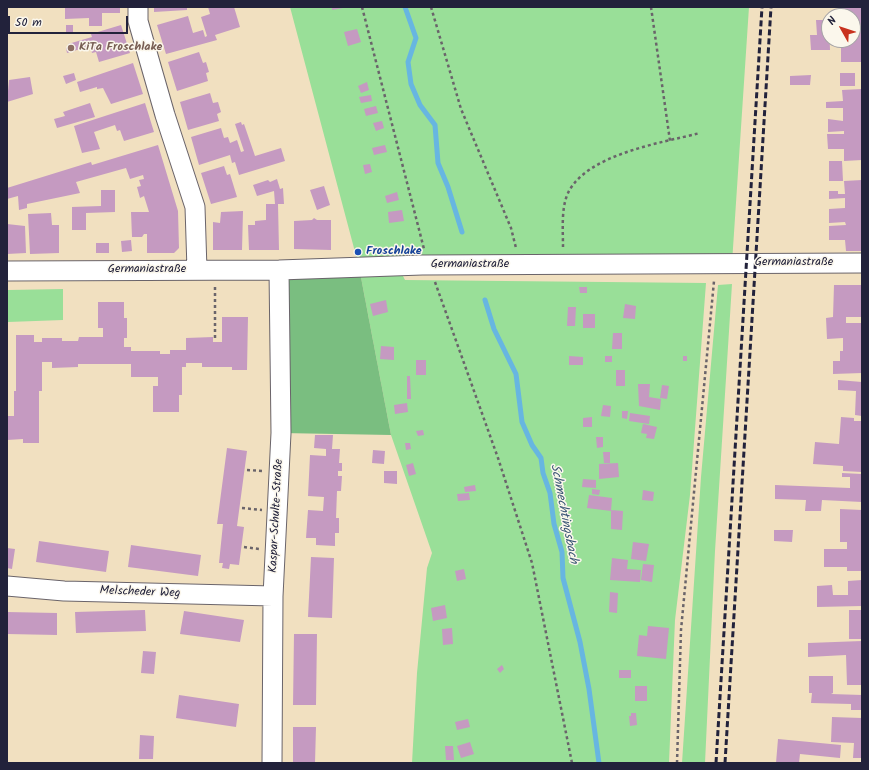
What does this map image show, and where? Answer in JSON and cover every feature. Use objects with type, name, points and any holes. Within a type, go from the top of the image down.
[{"type":"street","points":[[138,7],[138,21],[165,115],[196,207],[197,270]]},
{"type":"street","name":"Germaniastraße","points":[[7,271],[279,270],[422,265],[862,262]]},
{"type":"street","name":"Kaspar-Schulte-Straße","points":[[272,763],[273,596],[281,439],[279,270]]},
{"type":"street","name":"Melscheder Weg","points":[[7,586],[64,591],[273,596]]},
{"type":"path","points":[[362,7],[425,252]]},
{"type":"path","points":[[431,7],[461,109],[511,228],[518,264]]},
{"type":"path","points":[[651,7],[663,81],[670,141]]},
{"type":"path","points":[[563,264],[563,222],[567,194],[580,175],[600,162],[700,133]]},
{"type":"path","points":[[677,763],[681,630],[716,262]]},
{"type":"path","points":[[434,280],[498,458],[532,563],[572,763]]},
{"type":"path","points":[[215,283],[215,338]]},
{"type":"path","points":[[248,470],[269,472]]},
{"type":"path","points":[[242,508],[267,510]]},
{"type":"path","points":[[244,547],[265,550]]},
{"type":"green space","points":[[290,7],[749,7],[732,263],[398,266],[405,280],[706,283],[690,495],[675,620],[669,763],[412,763],[417,673],[427,568],[432,553],[391,435],[359,267]]},
{"type":"green space","points":[[359,267],[391,435],[281,433],[279,270]]},
{"type":"green space","points":[[732,284],[715,551],[705,763],[682,763],[701,477],[718,285]]},
{"type":"green space","points":[[63,289],[63,320],[8,322],[8,290]]},
{"type":"building","points":[[65,7],[120,7],[120,13],[102,13],[102,26],[89,26],[89,18],[65,19]]},
{"type":"building","points":[[154,7],[187,7],[187,10],[154,12]]},
{"type":"building","points":[[208,7],[234,7],[240,27],[215,35],[217,40],[166,54],[157,25],[188,16],[193,33],[203,30],[205,37],[207,36],[201,17],[210,14]]},
{"type":"building","points":[[332,7],[343,7],[343,8],[332,10]]},
{"type":"building","points":[[862,7],[862,62],[841,62],[841,48],[861,48],[861,8],[840,8]]},
{"type":"building","points":[[816,20],[821,20],[821,48],[830,48],[830,50],[811,50],[810,35],[817,35]]},
{"type":"building","points":[[66,25],[73,25],[73,32],[66,33]]},
{"type":"building","points":[[121,25],[130,53],[99,62],[96,52],[92,53],[90,46],[67,53],[66,48],[69,47],[68,44],[92,37],[91,34]]},
{"type":"building","points":[[357,29],[361,42],[348,46],[344,32]]},
{"type":"building","points":[[199,52],[203,63],[206,62],[209,72],[206,73],[208,81],[177,91],[168,62]]},
{"type":"building","points":[[133,63],[143,94],[111,104],[103,88],[97,89],[97,87],[80,92],[77,82]]},
{"type":"building","points":[[74,73],[76,80],[66,84],[63,76]]},
{"type":"building","points":[[840,73],[855,73],[855,86],[840,86]]},
{"type":"building","points":[[811,75],[810,85],[790,85],[790,76]]},
{"type":"building","points":[[30,77],[33,94],[7,102],[9,80]]},
{"type":"building","points":[[367,82],[369,90],[361,93],[358,86]]},
{"type":"building","points":[[862,89],[862,160],[844,161],[844,149],[828,149],[827,134],[844,134],[844,131],[828,132],[828,119],[843,121],[843,108],[826,108],[826,102],[843,101],[842,90]]},
{"type":"building","points":[[210,93],[213,103],[218,102],[221,112],[217,114],[219,121],[188,130],[180,102]]},
{"type":"building","points":[[371,95],[372,101],[361,103],[359,97]]},
{"type":"building","points":[[90,103],[95,117],[57,128],[54,119],[65,116],[63,112]]},
{"type":"building","points":[[145,103],[154,132],[124,141],[120,130],[117,131],[115,125],[94,132],[100,149],[82,153],[74,126]]},
{"type":"building","points":[[376,106],[378,113],[366,116],[364,109]]},
{"type":"building","points":[[382,121],[384,128],[376,131],[373,123]]},
{"type":"building","points":[[241,122],[242,125],[244,124],[255,156],[281,148],[285,161],[239,175],[235,162],[232,163],[230,155],[199,165],[191,137],[221,128],[224,138],[228,137],[230,143],[237,140],[241,152],[244,151],[235,124]]},
{"type":"building","points":[[158,145],[178,211],[179,248],[174,253],[147,253],[147,234],[144,234],[142,237],[132,237],[131,212],[149,212],[144,196],[140,198],[137,187],[141,186],[139,180],[144,179],[143,175],[130,179],[126,168],[76,182],[80,193],[27,204],[27,208],[19,210],[18,196],[7,199],[7,188],[91,162],[92,165]]},
{"type":"building","points":[[385,145],[387,152],[374,155],[372,148]]},
{"type":"building","points":[[829,161],[842,161],[843,181],[829,181]]},
{"type":"building","points":[[370,164],[372,172],[365,174],[363,165]]},
{"type":"building","points":[[224,166],[227,175],[230,174],[237,197],[211,204],[201,173]]},
{"type":"building","points":[[277,179],[280,189],[283,188],[284,204],[278,204],[279,250],[249,250],[248,225],[255,225],[255,221],[266,220],[266,204],[275,204],[274,191],[257,196],[253,185],[268,180],[270,182]]},
{"type":"building","points":[[862,180],[862,251],[846,251],[845,240],[829,240],[829,226],[846,225],[845,222],[829,223],[829,209],[845,208],[845,198],[829,199],[829,191],[838,191],[838,194],[845,194],[844,181]]},
{"type":"building","points":[[324,186],[330,205],[317,210],[310,190]]},
{"type":"building","points":[[101,190],[115,190],[115,212],[86,213],[86,230],[72,230],[72,207],[101,206]]},
{"type":"building","points":[[397,192],[399,200],[387,203],[385,196]]},
{"type":"building","points":[[402,210],[404,221],[389,223],[388,212]]},
{"type":"building","points":[[243,211],[242,250],[213,250],[213,222],[220,223],[221,212]]},
{"type":"building","points":[[51,213],[52,225],[59,225],[59,253],[30,254],[28,214]]},
{"type":"building","points":[[314,218],[317,220],[331,220],[331,250],[294,249],[294,221],[312,220]]},
{"type":"building","points":[[7,224],[25,226],[26,253],[7,254]]},
{"type":"building","points":[[131,240],[132,251],[122,252],[121,241]]},
{"type":"building","points":[[96,243],[109,243],[109,253],[96,253]]},
{"type":"building","points":[[834,285],[862,285],[862,317],[846,317],[846,323],[862,323],[862,373],[833,374],[833,361],[840,361],[840,351],[843,351],[843,338],[827,339],[826,318],[833,317]]},
{"type":"building","points":[[579,287],[587,287],[587,293],[580,293]]},
{"type":"building","points":[[386,300],[388,312],[373,316],[370,304]]},
{"type":"building","points":[[98,302],[124,302],[124,318],[127,318],[127,338],[124,338],[124,347],[131,347],[131,351],[160,351],[160,354],[170,354],[170,350],[186,350],[186,338],[213,337],[213,342],[222,342],[222,317],[248,317],[247,370],[232,370],[232,367],[202,367],[202,363],[186,363],[186,367],[182,367],[182,395],[179,395],[179,412],[153,412],[153,386],[158,386],[158,377],[131,377],[131,364],[78,364],[78,367],[52,368],[52,362],[42,362],[42,391],[39,391],[39,443],[23,443],[23,439],[7,440],[7,416],[14,416],[14,391],[16,391],[16,335],[34,335],[34,342],[42,342],[42,338],[62,338],[62,341],[78,341],[79,337],[103,337],[103,328],[98,328]]},
{"type":"building","points":[[625,304],[636,306],[635,319],[623,318]]},
{"type":"building","points":[[568,307],[576,307],[575,326],[567,326]]},
{"type":"building","points":[[583,314],[595,314],[595,328],[583,328]]},
{"type":"building","points":[[613,333],[622,333],[622,349],[612,349]]},
{"type":"building","points":[[381,346],[394,347],[394,360],[380,359]]},
{"type":"building","points":[[569,356],[583,357],[583,365],[569,365]]},
{"type":"building","points":[[605,356],[612,356],[612,362],[605,362]]},
{"type":"building","points":[[683,356],[687,356],[687,361],[683,361]]},
{"type":"building","points":[[416,360],[426,360],[426,375],[416,375]]},
{"type":"building","points":[[616,370],[625,370],[625,386],[616,386]]},
{"type":"building","points":[[407,376],[410,376],[411,399],[407,399]]},
{"type":"building","points":[[838,380],[862,382],[862,416],[855,415],[856,391],[838,390]]},
{"type":"building","points":[[638,384],[650,384],[649,397],[661,399],[660,410],[639,406]]},
{"type":"building","points":[[662,385],[669,386],[667,399],[660,398]]},
{"type":"building","points":[[407,403],[408,412],[395,414],[394,405]]},
{"type":"building","points":[[603,405],[611,406],[610,417],[601,416]]},
{"type":"building","points":[[622,411],[628,411],[627,419],[622,418]]},
{"type":"building","points":[[630,413],[650,416],[649,424],[629,421]]},
{"type":"building","points":[[592,417],[592,427],[583,427],[583,418]]},
{"type":"building","points":[[841,417],[854,418],[854,421],[862,421],[862,472],[843,471],[843,466],[813,464],[815,442],[839,444]]},
{"type":"building","points":[[643,424],[657,427],[654,439],[646,438],[647,434],[641,433]]},
{"type":"building","points":[[423,430],[424,435],[418,436],[416,431]]},
{"type":"building","points":[[315,435],[333,435],[332,449],[340,449],[339,463],[342,463],[342,471],[338,471],[338,476],[342,476],[341,491],[337,491],[336,518],[339,518],[339,533],[335,533],[335,546],[316,545],[316,538],[306,538],[308,510],[323,511],[324,497],[308,496],[310,455],[326,456],[326,449],[314,448]]},
{"type":"building","points":[[596,437],[603,437],[603,447],[597,448]]},
{"type":"building","points":[[405,443],[410,443],[411,449],[406,450]]},
{"type":"building","points":[[227,448],[247,451],[237,526],[244,527],[239,565],[230,564],[229,569],[222,568],[223,563],[219,563],[223,524],[217,524]]},
{"type":"building","points":[[373,450],[385,451],[384,464],[372,463]]},
{"type":"building","points":[[603,452],[610,452],[610,463],[604,463]]},
{"type":"building","points":[[413,463],[416,474],[409,476],[406,465]]},
{"type":"building","points":[[618,463],[619,477],[599,479],[599,464]]},
{"type":"building","points":[[384,471],[397,471],[397,484],[384,483]]},
{"type":"building","points":[[842,473],[862,474],[862,502],[822,500],[821,511],[805,511],[806,500],[775,499],[775,485],[850,488],[850,477],[842,477]]},
{"type":"building","points":[[583,479],[596,480],[596,488],[582,487]]},
{"type":"building","points":[[475,485],[476,491],[465,492],[464,487]]},
{"type":"building","points":[[592,489],[600,490],[599,495],[592,494]]},
{"type":"building","points":[[643,490],[654,492],[653,501],[642,500]]},
{"type":"building","points":[[469,493],[470,500],[458,501],[457,494]]},
{"type":"building","points":[[589,495],[612,498],[611,511],[587,508]]},
{"type":"building","points":[[840,509],[862,510],[862,571],[847,571],[847,567],[824,567],[824,549],[847,549],[847,542],[840,542]]},
{"type":"building","points":[[611,510],[623,511],[622,530],[611,529]]},
{"type":"building","points":[[774,530],[793,530],[792,542],[774,541]]},
{"type":"building","points":[[39,541],[109,551],[106,572],[36,562]]},
{"type":"building","points":[[633,542],[649,544],[646,561],[631,559]]},
{"type":"building","points":[[131,545],[201,555],[198,576],[128,567]]},
{"type":"building","points":[[7,548],[15,549],[12,569],[7,568]]},
{"type":"building","points":[[311,557],[334,558],[332,618],[308,617]]},
{"type":"building","points":[[612,558],[628,560],[627,569],[641,570],[640,582],[610,580]]},
{"type":"building","points":[[643,564],[654,565],[652,582],[641,580]]},
{"type":"building","points":[[464,569],[466,579],[457,581],[455,571]]},
{"type":"building","points":[[862,580],[862,606],[817,607],[817,586],[832,585],[833,595],[848,595],[848,581]]},
{"type":"building","points":[[610,592],[618,593],[617,613],[609,612]]},
{"type":"building","points":[[445,605],[447,618],[433,621],[431,608]]},
{"type":"building","points":[[145,610],[146,631],[76,633],[75,612]]},
{"type":"building","points":[[849,610],[862,610],[862,639],[849,639]]},
{"type":"building","points":[[184,611],[244,620],[240,642],[180,634]]},
{"type":"building","points":[[7,612],[57,613],[57,635],[7,634]]},
{"type":"building","points":[[648,626],[669,628],[666,659],[637,656],[639,635],[647,636]]},
{"type":"building","points":[[452,628],[453,644],[443,645],[442,629]]},
{"type":"building","points":[[294,634],[317,634],[316,705],[293,705]]},
{"type":"building","points":[[862,641],[862,685],[847,685],[846,655],[808,657],[808,643]]},
{"type":"building","points":[[143,651],[156,652],[154,674],[141,673]]},
{"type":"building","points":[[502,665],[504,669],[500,673],[497,669]]},
{"type":"building","points":[[619,670],[631,670],[631,678],[619,678]]},
{"type":"building","points":[[809,676],[833,676],[833,693],[831,694],[862,695],[862,710],[851,710],[851,704],[811,703],[812,693],[809,693]]},
{"type":"building","points":[[635,686],[647,686],[647,701],[635,701]]},
{"type":"building","points":[[179,695],[239,704],[236,727],[176,718]]},
{"type":"building","points":[[631,713],[636,713],[637,725],[630,726],[629,716],[631,716]]},
{"type":"building","points":[[832,717],[862,718],[862,758],[853,758],[854,743],[831,742]]},
{"type":"building","points":[[468,719],[470,727],[457,730],[455,722]]},
{"type":"building","points":[[293,727],[316,727],[315,763],[293,763]]},
{"type":"building","points":[[140,735],[154,736],[153,759],[139,759]]},
{"type":"building","points":[[778,739],[841,745],[840,758],[800,754],[799,763],[776,763]]},
{"type":"building","points":[[470,742],[474,754],[461,758],[457,746]]},
{"type":"building","points":[[445,746],[453,746],[454,760],[446,760]]},
{"type":"waterway","name":"Schmechtingsbach","points":[[405,7],[416,38],[408,62],[411,84],[420,105],[435,125],[438,163],[448,187],[462,232]]},
{"type":"waterway","name":"Schmechtingsbach","points":[[485,300],[494,329],[516,374],[522,422],[532,445],[541,458],[543,473],[550,493],[554,524],[562,552],[563,578],[580,642],[589,689],[599,763]]},
{"type":"railway","points":[[716,763],[762,7]]},
{"type":"railway","points":[[725,763],[771,7]]},
{"type":"place","name":"KiTa Froschlake","points":[[71,48]]},
{"type":"place","name":"Froschlake","points":[[358,252]]}]
